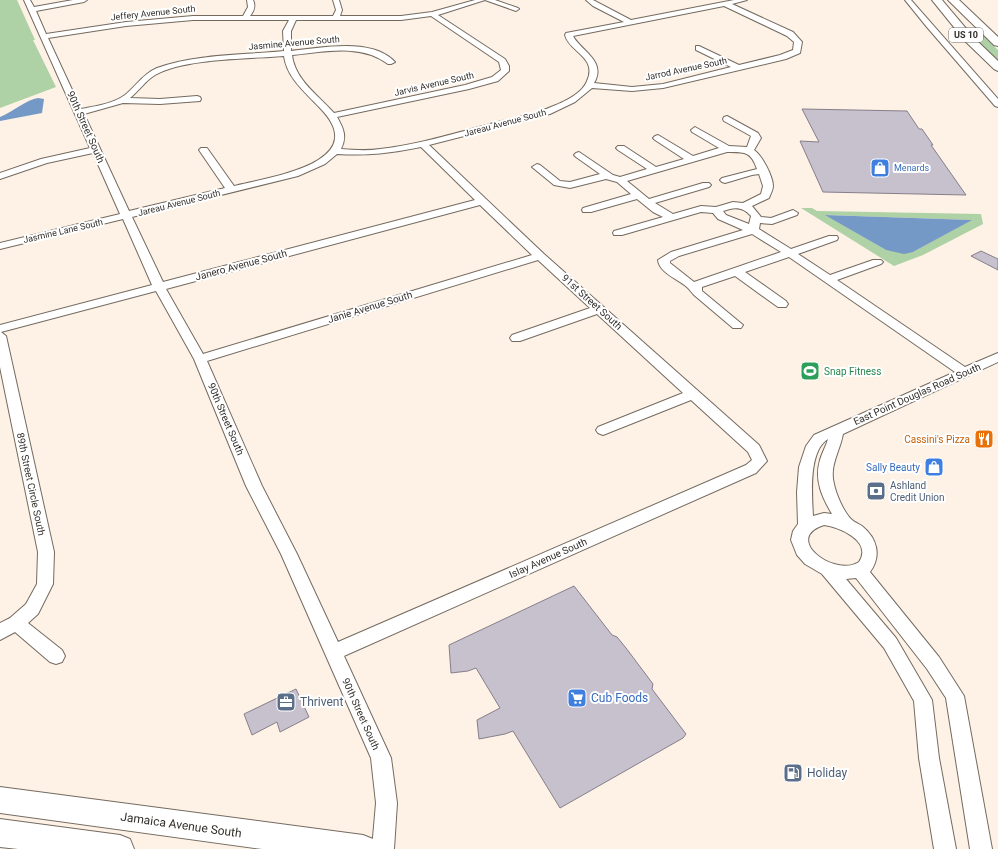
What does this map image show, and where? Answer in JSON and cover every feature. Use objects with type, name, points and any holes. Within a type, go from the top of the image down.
[{"type":"highway","name":"US 10","points":[[937,0],[970,40],[998,67]]},
{"type":"highway","name":"US 10","points":[[953,0],[998,43]]},
{"type":"main road","name":"Jamaica Avenue South","points":[[0,800],[363,849]]},
{"type":"main road","points":[[0,833],[120,849]]},
{"type":"street","points":[[29,5],[84,0]]},
{"type":"street","points":[[246,17],[251,10],[252,5],[250,0]]},
{"type":"street","points":[[336,0],[339,10],[336,18]]},
{"type":"street","name":"Jeffery Avenue South","points":[[44,37],[161,20],[246,17],[401,18],[432,14],[482,0]]},
{"type":"street","points":[[488,0],[516,9]]},
{"type":"street","points":[[589,0],[595,5],[631,22]]},
{"type":"street","points":[[589,85],[593,76],[593,68],[590,61],[570,40],[569,35],[744,0]]},
{"type":"street","points":[[908,0],[928,25],[998,104]]},
{"type":"street","points":[[452,2],[463,6]]},
{"type":"street","name":"Jarrod Avenue South","points":[[589,85],[639,89],[663,86],[784,58],[796,51],[798,42],[790,34],[725,4]]},
{"type":"street","name":"90th Street South","points":[[29,5],[159,287],[200,359],[254,486],[289,554],[381,758],[388,800],[387,825],[383,849]]},
{"type":"street","points":[[160,11],[161,20]]},
{"type":"street","name":"Jarvis Avenue South","points":[[332,116],[466,87],[495,79],[505,71],[505,66],[502,61],[432,14]]},
{"type":"street","points":[[294,17],[287,31],[290,67],[299,82],[339,125],[342,133],[341,142],[335,151]]},
{"type":"street","name":"Jasmine Avenue South","points":[[79,112],[122,100],[131,94],[141,82],[154,72],[194,58],[289,54],[356,48],[380,53],[391,62]]},
{"type":"street","name":"Jarrod Avenue South","points":[[699,48],[739,68]]},
{"type":"street","name":"Jareau Avenue South","points":[[126,216],[295,174],[319,163],[335,151],[363,153],[380,152],[422,144],[547,112],[561,106],[581,94],[589,85]]},
{"type":"street","points":[[122,100],[144,103],[197,100]]},
{"type":"street","points":[[727,119],[755,135],[756,138],[749,151]]},
{"type":"street","points":[[695,130],[727,149]]},
{"type":"street","points":[[658,138],[690,159]]},
{"type":"street","name":"91st Street South","points":[[422,144],[540,256],[754,449],[760,461]]},
{"type":"street","points":[[621,148],[653,169]]},
{"type":"street","points":[[618,233],[700,209],[718,210],[733,206],[744,206],[765,196],[768,186],[764,171],[758,158],[749,151],[739,148],[727,149],[653,169],[620,180]]},
{"type":"street","points":[[0,176],[44,161],[96,149]]},
{"type":"street","name":"Jareau Avenue South","points":[[204,150],[231,189]]},
{"type":"street","points":[[579,155],[608,175],[620,180],[638,196],[670,217]]},
{"type":"street","points":[[537,167],[557,183],[570,185],[608,175]]},
{"type":"street","points":[[725,180],[751,172],[764,171]]},
{"type":"street","points":[[648,202],[706,185]]},
{"type":"street","points":[[587,210],[638,196]]},
{"type":"street","name":"Janero Avenue South","points":[[0,329],[482,201]]},
{"type":"street","points":[[744,206],[754,213],[754,224]]},
{"type":"street","points":[[718,210],[722,217],[754,224],[790,253],[964,372]]},
{"type":"street","points":[[737,325],[698,293],[695,288],[666,266],[664,260],[675,254],[754,224],[772,221],[793,213]]},
{"type":"street","name":"Jasmine Lane South","points":[[0,246],[126,216]]},
{"type":"street","points":[[695,288],[697,285],[833,238]]},
{"type":"street","name":"Janie Avenue South","points":[[200,359],[540,256]]},
{"type":"street","points":[[830,279],[877,262]]},
{"type":"street","points":[[738,272],[782,304]]},
{"type":"street","points":[[516,338],[600,309]]},
{"type":"street","name":"89th Street Circle South","points":[[0,336],[46,552],[45,584],[32,609],[16,623],[0,632]]},
{"type":"street","name":"East Point Douglas Road South","points":[[806,525],[805,485],[810,451],[819,437],[836,431],[998,357]]},
{"type":"street","points":[[603,430],[693,394]]},
{"type":"street","points":[[836,431],[835,443],[826,462],[825,481],[831,500],[846,524]]},
{"type":"street","name":"Islay Avenue South","points":[[334,652],[751,469],[760,461]]},
{"type":"street","points":[[824,519],[834,520],[846,524],[856,530],[870,547],[870,556],[867,564],[859,570],[850,573],[828,570],[815,563],[801,548],[799,539],[801,531],[806,525],[814,521],[824,519]]},
{"type":"street","points":[[828,570],[890,643],[923,700],[929,758],[945,849]]},
{"type":"street","points":[[859,570],[933,663],[955,696],[981,849]]},
{"type":"street","points":[[16,623],[56,656]]},
{"type":"street","points":[[977,827],[988,849]]},
{"type":"green space","points":[[0,0],[17,0],[35,40],[33,40],[56,87],[0,108]]},
{"type":"green space","points":[[972,30],[979,31],[998,50],[998,61],[969,32]]},
{"type":"green space","points":[[801,208],[812,208],[817,211],[981,214],[983,224],[923,255],[894,266]],"holes":[[[826,215],[971,220],[913,252],[886,250]]]},
{"type":"water","points":[[38,98],[44,99],[42,113],[0,121],[0,117],[29,101]]},
{"type":"water","points":[[825,215],[972,220],[913,252],[904,254],[886,250]]},
{"type":"building","name":"Menards","points":[[802,109],[907,111],[919,129],[922,129],[933,145],[931,145],[966,195],[823,192],[800,141],[819,142]]},
{"type":"building","points":[[981,251],[998,259],[998,270],[971,256]]},
{"type":"building","name":"Cub Foods","points":[[574,586],[612,635],[617,637],[626,648],[653,684],[652,689],[686,734],[683,738],[560,808],[513,731],[479,739],[477,720],[500,708],[476,668],[468,671],[451,673],[449,645]]},
{"type":"building","name":"Thrivent","points":[[296,689],[309,717],[280,732],[277,722],[252,735],[244,714]]},
{"type":"place","name":"Menards","points":[[880,168]]},
{"type":"place","name":"Snap Fitness","points":[[810,371]]},
{"type":"place","name":"Cassini's Pizza","points":[[984,439]]},
{"type":"place","name":"Sally Beauty","points":[[934,467]]},
{"type":"place","name":"Ashland Credit Union","points":[[876,491]]},
{"type":"place","name":"Cub Foods","points":[[577,698]]},
{"type":"place","name":"Thrivent","points":[[286,702]]},
{"type":"place","name":"Holiday","points":[[793,773]]}]
